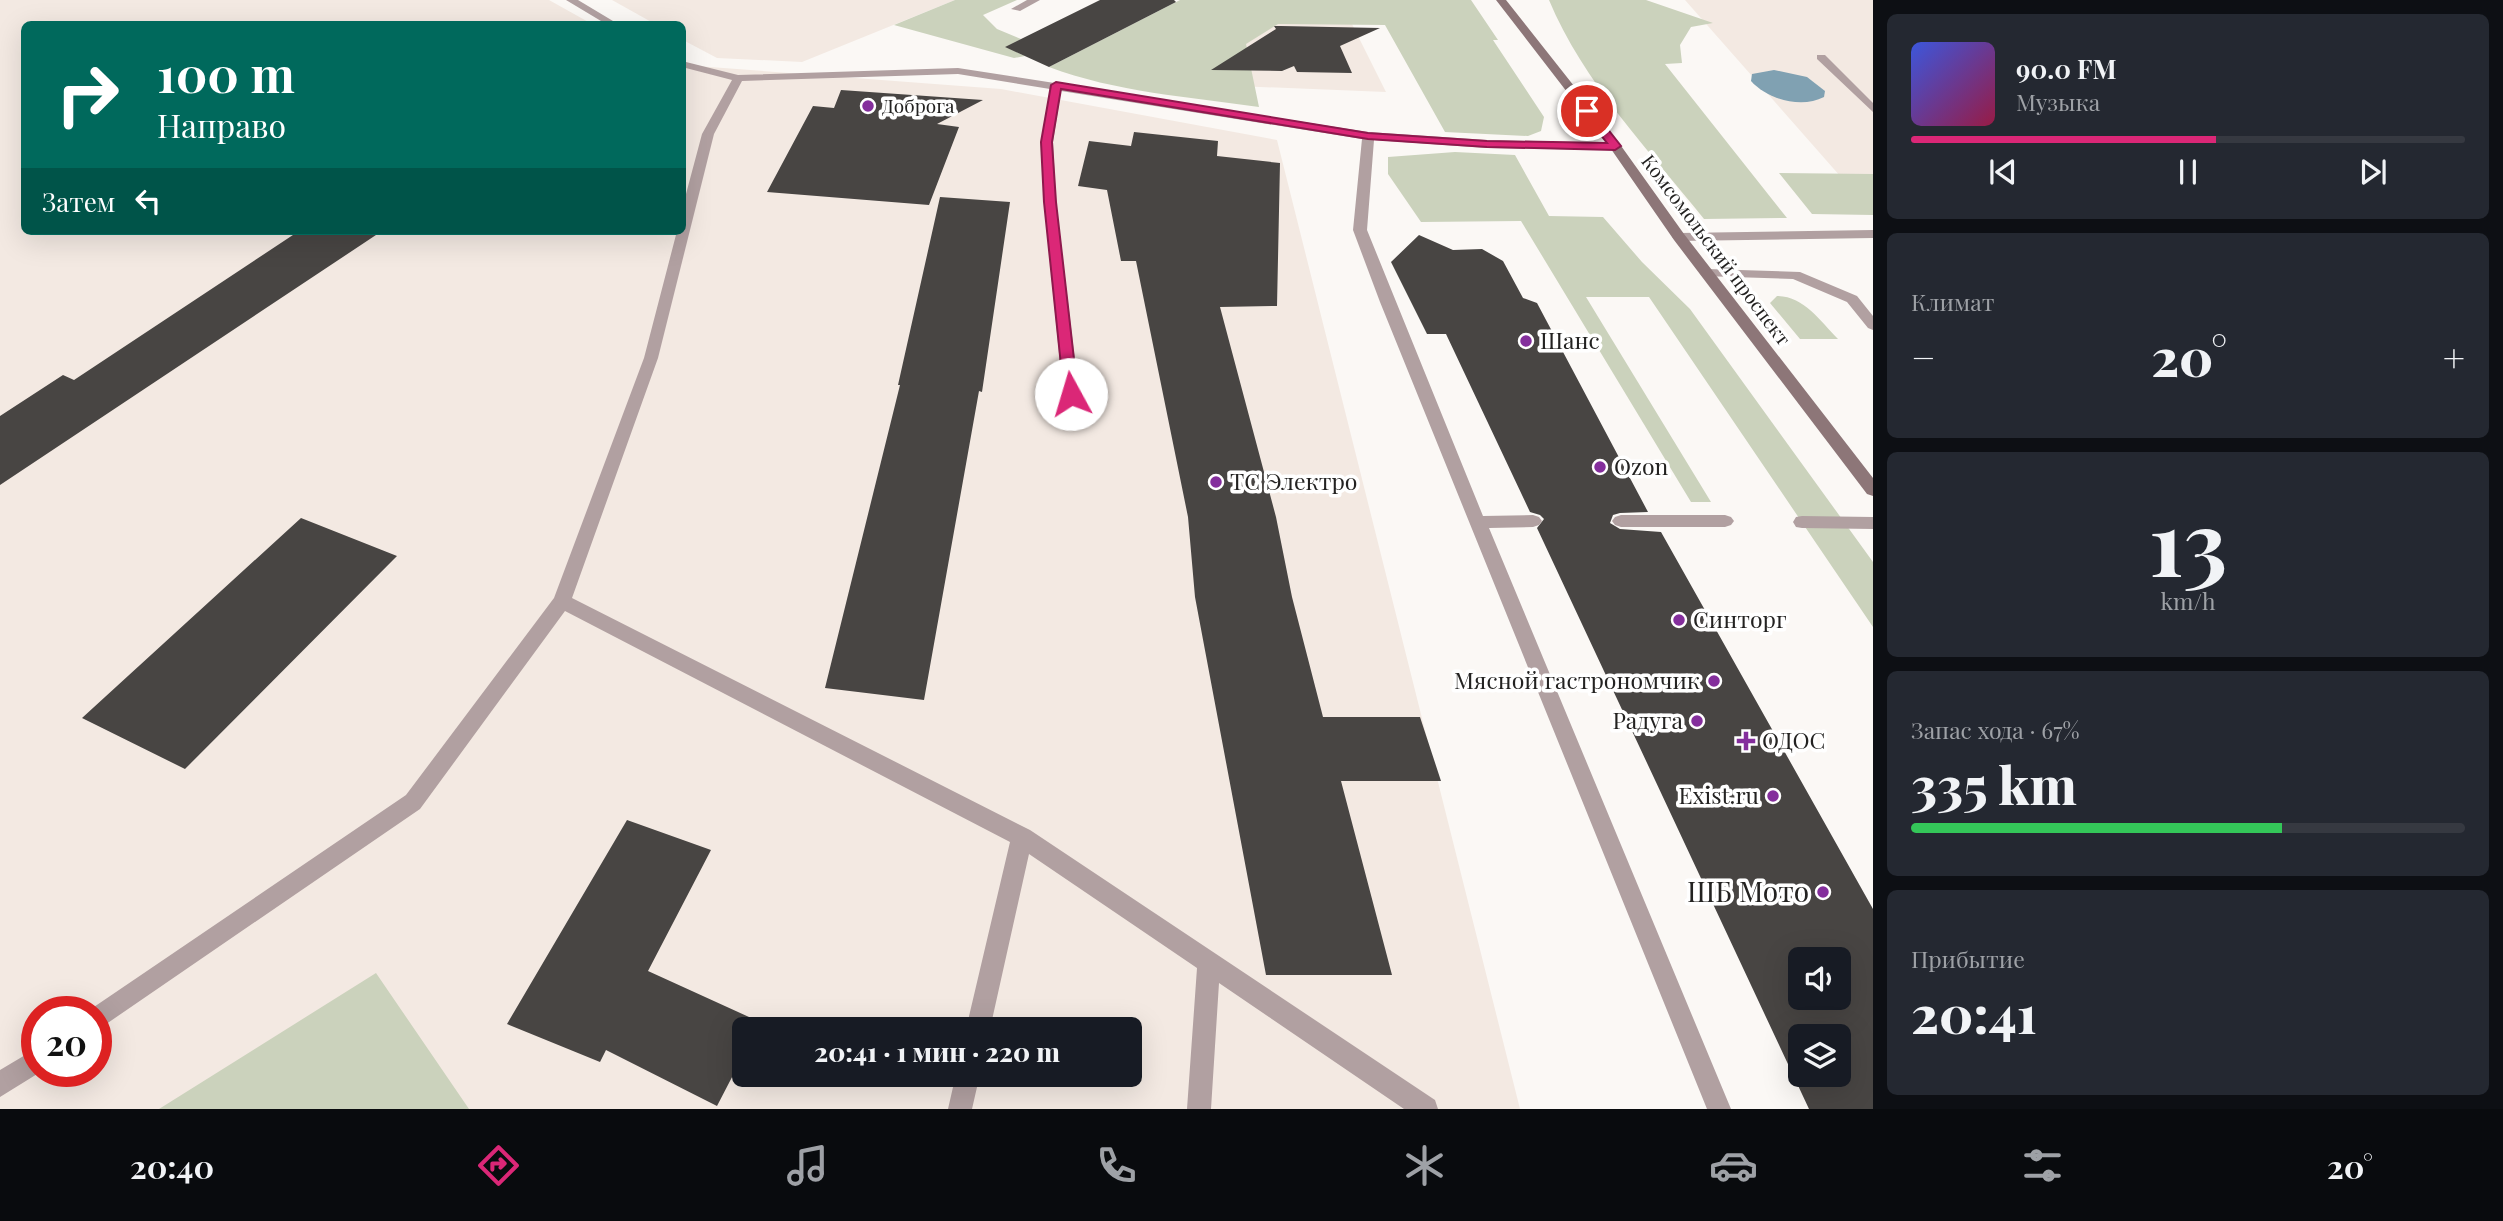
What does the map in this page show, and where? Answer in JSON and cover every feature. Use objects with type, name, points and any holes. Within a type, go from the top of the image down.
[{"type":"main road","name":"Комсомольский проспект","points":[[1502,0],[1873,490]]},
{"type":"lane","points":[[571,0],[608,21]]},
{"type":"lane","points":[[1016,9],[1035,0]]},
{"type":"lane","points":[[1821,57],[1873,109]]},
{"type":"lane","points":[[686,65],[738,78],[958,71],[1368,136],[1487,144],[1615,146]]},
{"type":"lane","points":[[686,220],[708,134],[738,78]]},
{"type":"lane","points":[[1056,85],[1047,142],[1050,202],[1071,394]]},
{"type":"lane","points":[[1368,136],[1360,230],[1719,1109]]},
{"type":"lane","points":[[1679,237],[1873,234]]},
{"type":"lane","points":[[112,1008],[413,802],[562,601],[651,358],[682,235]]},
{"type":"lane","points":[[1707,273],[1795,275],[1852,299],[1873,325]]},
{"type":"lane","points":[[1478,522],[1533,521]]},
{"type":"lane","points":[[1621,521],[1724,521]]},
{"type":"lane","points":[[1802,522],[1873,523]]},
{"type":"lane","points":[[562,601],[1022,837],[1426,1109]]},
{"type":"lane","points":[[981,1017],[1022,837]]},
{"type":"lane","points":[[1199,1109],[1209,963]]},
{"type":"lane","points":[[0,1085],[21,1071]]},
{"type":"lane","points":[[960,1109],[965,1087]]},
{"type":"shaded area","points":[[0,0],[549,0],[587,21],[21,21],[21,235],[686,235],[686,65],[1001,89],[1277,140],[1520,1109],[0,1109]]},
{"type":"shaded area","points":[[612,0],[955,0],[802,62],[717,58],[686,42],[686,21],[650,21]]},
{"type":"shaded area","points":[[1685,0],[1873,0],[1873,200],[1855,193]]},
{"type":"shaded area","points":[[1244,13],[1347,14],[1386,92],[1211,85]]},
{"type":"green space","points":[[955,0],[1017,0],[983,15],[997,29],[1021,39],[1006,47],[1025,56],[1014,58],[894,25]]},
{"type":"green space","points":[[1180,0],[1471,0],[1498,40],[1493,40],[1544,117],[1541,131],[1528,136],[1445,132],[1385,25],[1278,24],[1246,44],[1259,107],[1126,88],[1049,67]]},
{"type":"green space","points":[[1549,0],[1646,0],[1713,23],[1691,27],[1680,45],[1682,63],[1665,64],[1787,218],[1704,219],[1598,87],[1563,30]]},
{"type":"green space","points":[[1455,152],[1515,155],[1549,216],[1603,217],[1642,262],[1690,309],[1873,562],[1873,627],[1649,297],[1586,297],[1711,502],[1691,502],[1521,221],[1421,222],[1388,174],[1388,157]]},
{"type":"green space","points":[[1779,173],[1873,174],[1873,215],[1812,214]]},
{"type":"green space","points":[[1777,296],[1787,297],[1803,305],[1838,339],[1800,339],[1770,303]]},
{"type":"green space","points":[[376,973],[469,1109],[159,1109]]},
{"type":"water","points":[[1774,70],[1807,77],[1825,91],[1824,97],[1805,102],[1785,100],[1766,93],[1751,81],[1752,74]]},
{"type":"building","points":[[1100,0],[1176,2],[1049,67],[1005,47]]},
{"type":"building","points":[[1274,26],[1380,28],[1340,46],[1352,73],[1297,72],[1294,66],[1282,71],[1211,70],[1276,29]]},
{"type":"building","points":[[841,90],[983,100],[937,124],[959,127],[929,205],[767,192],[813,106],[834,108]]},
{"type":"building","points":[[1134,132],[1218,141],[1217,156],[1280,163],[1277,306],[1220,307],[1276,517],[1292,597],[1323,717],[1420,717],[1441,781],[1341,781],[1392,975],[1266,975],[1195,597],[1188,517],[1136,261],[1121,261],[1107,190],[1078,186],[1089,141],[1131,146]]},
{"type":"building","points":[[940,197],[1010,202],[982,392],[979,391],[924,700],[825,688],[900,385]]},
{"type":"building","points":[[293,235],[376,235],[0,485],[0,416],[63,375],[74,380]]},
{"type":"building","name":"Радуга","points":[[1419,235],[1453,250],[1482,249],[1503,261],[1523,298],[1537,303],[1648,512],[1613,515],[1610,523],[1620,529],[1661,532],[1873,909],[1873,1109],[1809,1109],[1799,1087],[1851,1087],[1851,1024],[1788,1024],[1788,1064],[1537,528],[1544,519],[1530,512],[1446,334],[1427,334],[1391,262]]},
{"type":"building","points":[[301,518],[397,556],[185,769],[82,718]]},
{"type":"building","points":[[627,820],[711,850],[648,971],[749,1017],[732,1017],[732,1077],[717,1106],[606,1050],[600,1062],[507,1024]]},
{"type":"place","name":"Доброга","points":[[868,106]]},
{"type":"place","name":"Шанс","points":[[1526,341]]},
{"type":"place","name":"Ozon","points":[[1600,467]]},
{"type":"place","name":"ТС Электро","points":[[1216,482]]},
{"type":"place","name":"Синторг","points":[[1679,620]]},
{"type":"place","name":"Мясной гастрономчик","points":[[1714,681]]},
{"type":"place","name":"Радуга","points":[[1697,721]]},
{"type":"place","name":"ОДОС","points":[[1746,741]]},
{"type":"place","name":"Exist.ru","points":[[1773,796]]},
{"type":"place","name":"ШБ Мото","points":[[1823,892]]},
{"type":"route","points":[[1071,394],[1050,202],[1047,142],[1056,85],[1368,136],[1487,144],[1615,146],[1587,111]]}]
